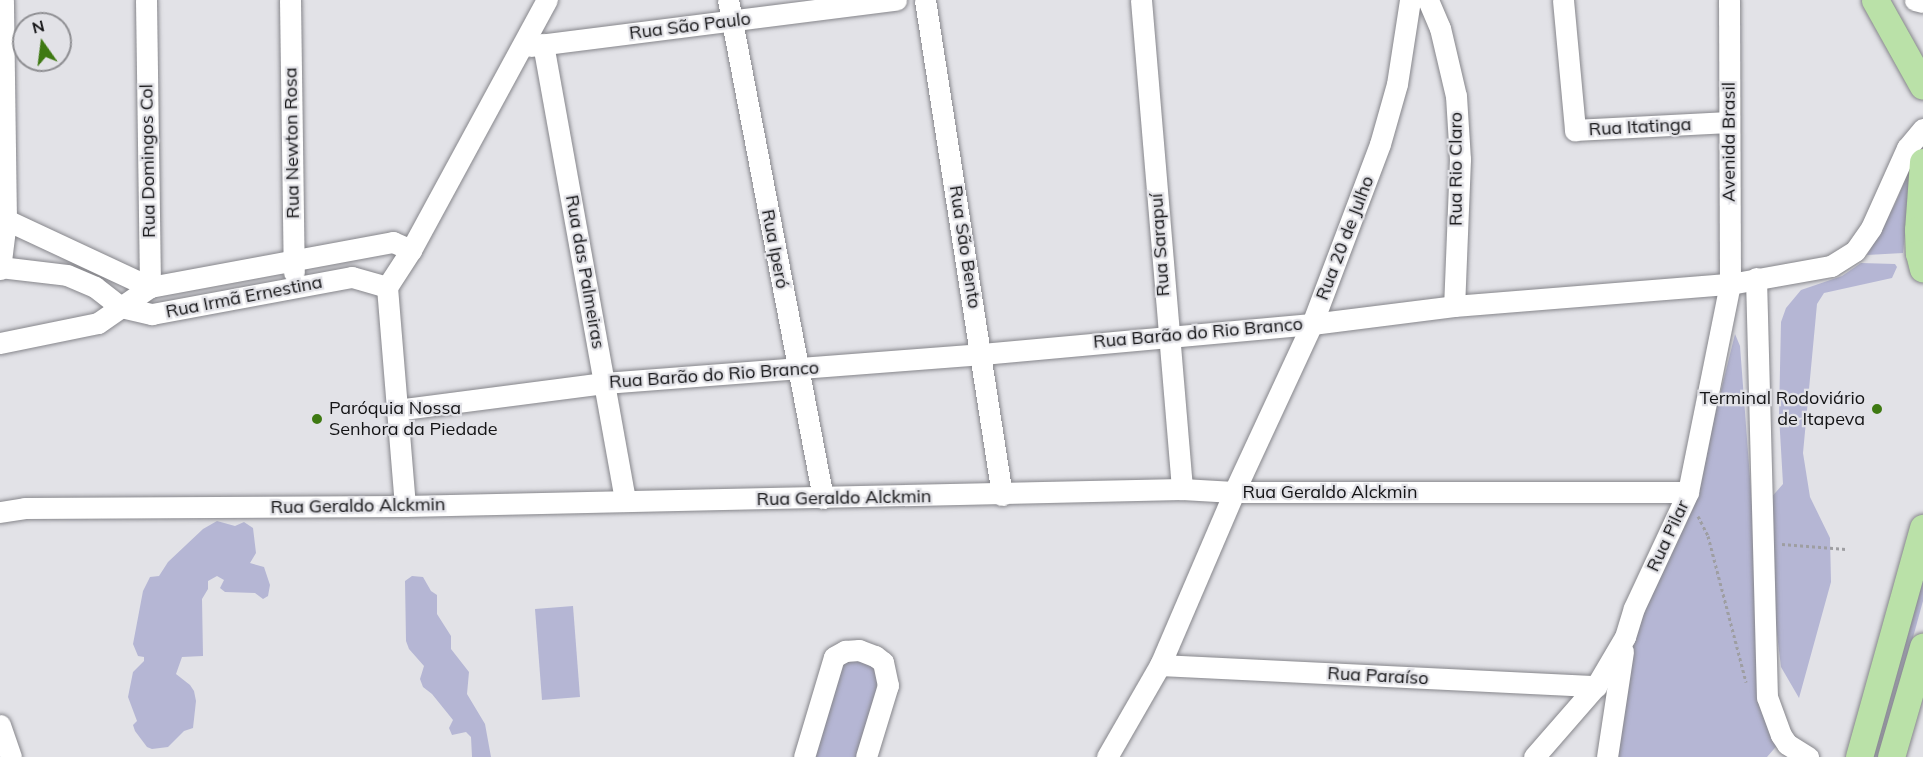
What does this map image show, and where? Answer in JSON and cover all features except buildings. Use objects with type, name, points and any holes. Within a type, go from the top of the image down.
[{"type":"main road","points":[[1875,0],[1923,86]]},
{"type":"main road","points":[[1923,162],[1918,230],[1918,253],[1923,269]]},
{"type":"main road","points":[[1859,757],[1923,528]]},
{"type":"main road","points":[[1891,757],[1923,646]]},
{"type":"street","points":[[3,0],[1,268],[68,275],[95,287],[121,307]]},
{"type":"street","name":"Rua Domingos Col","points":[[146,0],[150,287]]},
{"type":"street","name":"Rua Newton Rosa","points":[[290,0],[295,287]]},
{"type":"street","points":[[405,506],[387,287],[411,250],[547,0]]},
{"type":"street","name":"Rua São Paulo","points":[[520,48],[730,10],[896,0]]},
{"type":"street","name":"Rua São Bento","points":[[925,0],[982,354],[1002,495]]},
{"type":"street","name":"Rua Sarapuí","points":[[1141,0],[1167,335],[1182,489]]},
{"type":"street","name":"Rua 20 de Julho","points":[[1107,757],[1160,665],[1234,492],[1312,324],[1380,144],[1397,84],[1410,0]]},
{"type":"street","name":"Rua Rio Claro","points":[[1428,0],[1440,28],[1456,96],[1460,159],[1454,306]]},
{"type":"street","name":"Rua Itatinga","points":[[1563,0],[1575,130],[1728,122]]},
{"type":"street","name":"Avenida Brasil","points":[[1729,0],[1730,284]]},
{"type":"street","points":[[1915,0],[1923,2]]},
{"type":"street","name":"Rua Iperó","points":[[730,10],[823,498]]},
{"type":"street","name":"Rua das Palmeiras","points":[[543,44],[625,501]]},
{"type":"street","name":"Rua Barão do Rio Branco","points":[[396,410],[605,383],[798,370],[982,354],[1167,335],[1312,324],[1454,306],[1730,284],[1831,266],[1855,251],[1871,228],[1907,148],[1923,129]]},
{"type":"street","points":[[3,219],[150,287]]},
{"type":"street","name":"Rua Irmã Ernestina","points":[[150,287],[393,242],[411,250]]},
{"type":"street","name":"Rua Irmã Ernestina","points":[[121,307],[153,314],[352,277],[387,287]]},
{"type":"street","points":[[1756,278],[1767,697],[1780,735],[1786,744],[1808,757]]},
{"type":"street","name":"Rua Pilar","points":[[1534,757],[1596,686],[1625,637],[1634,608],[1685,500],[1730,284]]},
{"type":"street","points":[[0,343],[98,323],[150,287]]},
{"type":"street","name":"Rua Geraldo Alckmin","points":[[0,512],[25,508],[405,506],[1002,495],[1182,489],[1234,492],[1685,500]]},
{"type":"street","points":[[1607,757],[1625,637]]},
{"type":"street","points":[[804,757],[834,657],[845,651],[859,651],[875,656],[883,662],[888,685],[866,757]]},
{"type":"street","name":"Rua Paraíso","points":[[1160,665],[1596,686]]},
{"type":"street","points":[[0,725],[11,757]]},
{"type":"path","points":[[1685,500],[1696,511],[1708,536],[1748,686]]},
{"type":"path","points":[[1763,543],[1846,549]]},
{"type":"shaded area","points":[[1913,162],[1903,253],[1867,255],[1895,204]]},
{"type":"shaded area","points":[[1861,263],[1895,264],[1897,267],[1892,278],[1824,293],[1817,304],[1803,453],[1810,497],[1830,538],[1831,582],[1799,698],[1781,667],[1775,617],[1768,501],[1783,484],[1779,415],[1781,322],[1786,308],[1801,290],[1842,276]]},
{"type":"shaded area","points":[[1735,334],[1740,346],[1767,704],[1780,742],[1767,757],[1617,757],[1629,639],[1693,503]]},
{"type":"shaded area","points":[[217,521],[235,526],[244,522],[253,528],[256,553],[250,563],[264,567],[270,585],[268,596],[263,599],[255,593],[225,592],[220,588],[224,580],[217,576],[208,581],[208,589],[202,599],[203,656],[182,657],[176,674],[194,691],[196,701],[193,728],[184,731],[168,747],[152,749],[147,747],[135,731],[133,725],[137,721],[128,697],[133,672],[144,661],[144,657],[138,656],[133,644],[143,591],[150,577],[159,576],[168,562],[203,529]]},
{"type":"shaded area","points":[[1923,570],[1923,601],[1880,757],[1872,757]]},
{"type":"shaded area","points":[[412,576],[423,577],[431,591],[437,595],[437,614],[451,636],[451,649],[469,672],[467,694],[485,724],[491,757],[472,757],[471,737],[466,732],[452,735],[449,728],[453,720],[432,694],[423,687],[420,679],[424,666],[409,649],[406,641],[405,581]]},
{"type":"shaded area","points":[[573,606],[580,697],[542,700],[535,609]]},
{"type":"shaded area","points":[[835,658],[881,663],[864,757],[806,757]]},
{"type":"place","name":"Terminal Rodoviário de Itapeva","points":[[1877,409]]},
{"type":"place","name":"Paróquia Nossa Senhora da Piedade","points":[[317,419]]}]
